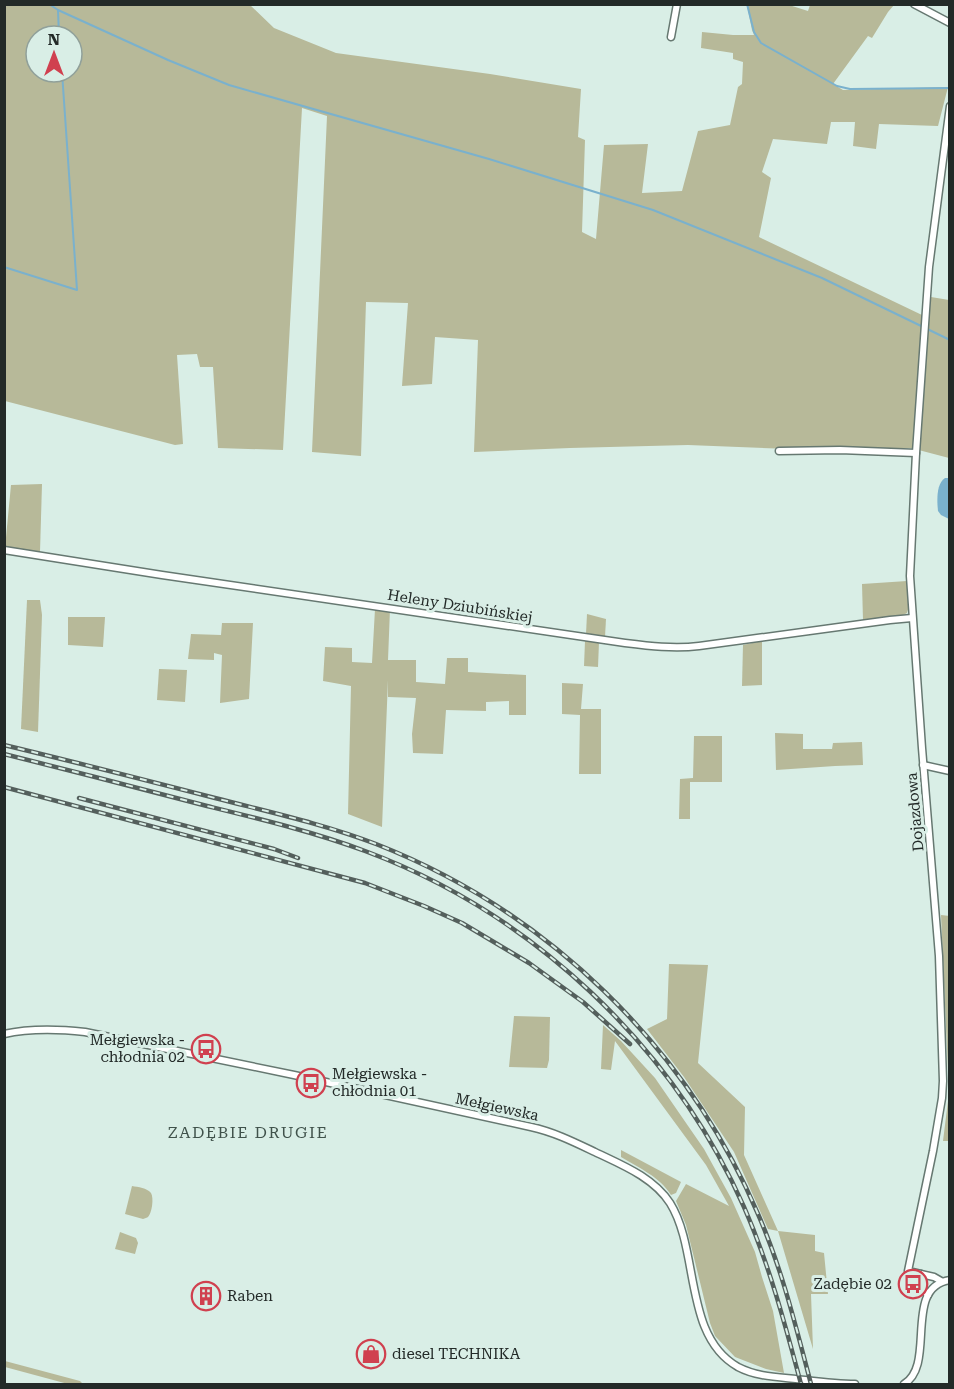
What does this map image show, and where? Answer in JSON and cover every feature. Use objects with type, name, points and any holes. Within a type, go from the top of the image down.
[{"type":"street","points":[[670,37],[677,4]]},
{"type":"street","points":[[914,4],[950,23]]},
{"type":"street","name":"Dojazdowa","points":[[921,1274],[908,1271],[933,1151],[943,1081],[939,956],[910,576],[916,453],[932,236],[950,106]]},
{"type":"street","points":[[779,451],[840,450],[916,453]]},
{"type":"street","name":"Heleny Dziubińskiej","points":[[4,550],[625,643],[673,647],[703,646],[912,618]]},
{"type":"street","points":[[923,765],[950,771]]},
{"type":"street","name":"Mełgiewska","points":[[4,1034],[47,1029],[96,1034],[543,1130],[570,1140],[637,1173],[652,1183],[666,1197],[675,1213],[684,1238],[704,1324],[715,1345],[729,1361],[744,1370],[761,1375],[855,1384]]},
{"type":"street","points":[[928,1295],[919,1284],[921,1274],[941,1281]]},
{"type":"street","points":[[904,1384],[912,1378],[916,1370],[928,1295],[941,1281],[950,1280]]},
{"type":"green space","points":[[4,5],[250,5],[274,28],[336,53],[581,89],[578,137],[585,140],[582,232],[596,239],[604,145],[648,144],[642,193],[682,191],[698,131],[730,125],[738,87],[742,84],[743,62],[733,59],[733,53],[701,48],[702,32],[754,35],[747,5],[789,5],[808,11],[810,5],[894,5],[872,38],[868,36],[833,84],[843,90],[948,87],[938,126],[879,124],[876,149],[853,146],[855,122],[831,122],[827,144],[773,139],[762,172],[771,178],[759,237],[922,315],[929,316],[931,297],[949,300],[949,458],[911,448],[790,449],[688,445],[474,452],[478,340],[435,337],[432,384],[402,386],[408,303],[366,302],[361,456],[312,452],[327,116],[302,108],[283,450],[218,448],[213,367],[200,367],[197,354],[177,355],[183,444],[175,445],[5,401]]},
{"type":"green space","points":[[42,484],[40,552],[5,548],[11,485]]},
{"type":"green space","points":[[907,581],[909,606],[907,613],[901,616],[863,620],[862,584]]},
{"type":"green space","points":[[27,600],[40,600],[42,615],[38,732],[21,729]]},
{"type":"green space","points":[[375,609],[390,609],[388,660],[416,660],[416,682],[445,684],[447,658],[468,658],[468,672],[526,675],[526,715],[509,715],[509,701],[486,702],[486,711],[446,710],[443,754],[413,753],[412,734],[416,698],[388,697],[388,680],[382,827],[348,814],[351,686],[323,681],[325,647],[352,648],[352,662],[372,663]]},
{"type":"green space","points":[[587,614],[606,619],[605,637],[586,634]]},
{"type":"green space","points":[[68,617],[105,617],[103,647],[68,645]]},
{"type":"green space","points":[[222,623],[253,623],[249,699],[220,703],[222,655],[214,653],[214,660],[188,659],[191,634],[221,635]]},
{"type":"green space","points":[[585,641],[599,642],[598,667],[584,666]]},
{"type":"green space","points":[[762,641],[762,685],[742,686],[743,645]]},
{"type":"green space","points":[[159,669],[187,670],[185,702],[157,700]]},
{"type":"green space","points":[[562,683],[583,684],[581,709],[601,709],[601,774],[579,774],[580,715],[562,714]]},
{"type":"green space","points":[[775,733],[803,734],[803,749],[832,749],[833,743],[862,742],[863,765],[776,770]]},
{"type":"green space","points":[[694,736],[722,736],[722,782],[690,782],[690,819],[679,819],[680,779],[693,778]]},
{"type":"green space","points":[[941,915],[950,916],[949,1141],[943,1141],[949,1093]]},
{"type":"green space","points":[[669,964],[708,965],[698,1063],[745,1107],[744,1155],[778,1231],[768,1229],[734,1152],[684,1077],[647,1029],[667,1019]]},
{"type":"green space","points":[[514,1016],[550,1017],[547,1068],[509,1067]]},
{"type":"green space","points":[[603,1025],[655,1078],[704,1149],[731,1198],[755,1252],[773,1311],[784,1373],[735,1357],[715,1336],[686,1225],[676,1201],[686,1184],[729,1206],[706,1165],[615,1041],[611,1070],[601,1069]]},
{"type":"green space","points":[[621,1150],[681,1182],[676,1193],[671,1195],[655,1178],[621,1157]]},
{"type":"green space","points":[[132,1186],[151,1193],[151,1212],[147,1218],[125,1214]]},
{"type":"green space","points":[[778,1231],[815,1235],[815,1251],[824,1253],[828,1294],[811,1294],[813,1349]]},
{"type":"green space","points":[[120,1232],[136,1238],[138,1243],[135,1254],[115,1249]]},
{"type":"green space","points":[[5,1361],[80,1381],[83,1384],[68,1384],[5,1367]]},
{"type":"water","points":[[945,478],[949,478],[949,519],[938,511],[939,488]]},
{"type":"waterway","points":[[49,4],[58,10]]},
{"type":"waterway","points":[[747,4],[754,32],[761,43],[837,86],[850,89],[950,88]]},
{"type":"waterway","points":[[59,24],[58,10],[229,85],[489,159],[653,210],[822,278],[950,340]]},
{"type":"waterway","points":[[4,267],[77,290],[63,84]]},
{"type":"railway","points":[[4,745],[296,819],[376,844],[439,872],[498,906],[553,946],[604,991],[651,1041],[692,1095],[728,1153],[758,1214],[774,1256],[811,1384]]},
{"type":"railway","points":[[4,754],[287,826],[365,851],[426,877],[485,910],[539,948],[590,992],[636,1040],[678,1092],[714,1148],[744,1207],[761,1250],[783,1317],[801,1384]]},
{"type":"railway","points":[[4,787],[365,883],[424,906],[462,923],[529,963],[583,1002],[630,1044]]},
{"type":"railway","points":[[79,798],[274,849],[298,858]]},
{"type":"place","name":"Mełgiewska - chłodnia 02","points":[[206,1049]]},
{"type":"place","name":"Mełgiewska - chłodnia 01","points":[[311,1083]]},
{"type":"place","name":"Zadębie 02","points":[[913,1284]]},
{"type":"place","name":"Raben","points":[[206,1296]]},
{"type":"place","name":"diesel TECHNIKA","points":[[371,1354]]},
{"type":"district","name":"ZADĘBIE DRUGIE","points":[[248,1132]]}]
